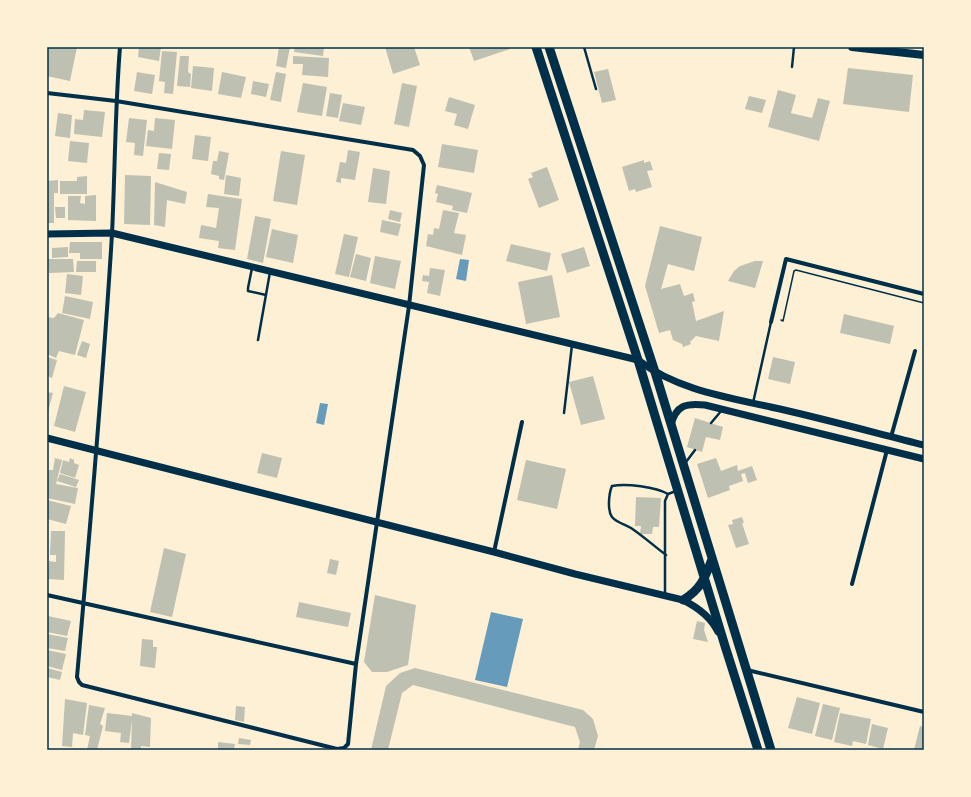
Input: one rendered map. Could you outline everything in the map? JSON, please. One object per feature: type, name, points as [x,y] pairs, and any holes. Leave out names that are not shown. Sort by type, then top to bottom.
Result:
[{"type":"highway","points":[[536,47],[638,360],[724,646],[758,750]]},
{"type":"highway","points":[[549,47],[655,372],[771,750]]},
{"type":"highway","points":[[683,600],[696,590],[704,580],[712,559]]},
{"type":"main road","points":[[852,47],[924,55]]},
{"type":"street","points":[[47,94],[116,101],[413,150],[420,156],[424,166],[409,306],[356,664],[348,744],[344,748],[337,749],[82,685],[77,677],[112,233],[116,101],[120,47]]},
{"type":"street","points":[[47,234],[112,233],[409,306],[638,360],[655,372],[684,385],[924,445]]},
{"type":"street","points":[[772,322],[786,259],[924,294]]},
{"type":"street","points":[[891,437],[915,351]]},
{"type":"street","points":[[671,425],[673,416],[678,410],[687,405],[705,405],[924,459]]},
{"type":"street","points":[[777,423],[780,409]]},
{"type":"street","points":[[494,552],[522,422]]},
{"type":"street","points":[[47,438],[575,574],[683,600],[694,606],[708,617],[715,626],[724,646]]},
{"type":"street","points":[[852,584],[887,450]]},
{"type":"street","points":[[47,595],[356,664]]},
{"type":"street","points":[[746,670],[924,712]]},
{"type":"lane","points":[[584,47],[596,89]]},
{"type":"lane","points":[[792,67],[794,47]]},
{"type":"lane","points":[[252,267],[248,291],[266,296]]},
{"type":"lane","points":[[258,340],[270,272]]},
{"type":"lane","points":[[753,403],[772,322]]},
{"type":"lane","points":[[564,412],[572,345]]},
{"type":"lane","points":[[711,423],[722,410]]},
{"type":"lane","points":[[683,466],[695,450]]},
{"type":"lane","points":[[666,555],[628,526],[617,522],[611,516],[609,510],[612,486],[638,486],[662,490],[668,494]]},
{"type":"lane","points":[[668,494],[677,490]]},
{"type":"lane","points":[[665,595],[666,501],[668,494]]},
{"type":"path","points":[[781,320],[783,321],[794,271],[796,270],[924,303]]},
{"type":"water","points":[[460,259],[469,260],[466,281],[456,279]]},
{"type":"water","points":[[320,403],[328,404],[324,425],[316,423]]},
{"type":"water","points":[[491,612],[523,619],[507,687],[475,680]]},
{"type":"building","points":[[47,47],[77,47],[70,81],[47,76]]},
{"type":"building","points":[[139,47],[161,47],[159,61],[138,57]]},
{"type":"building","points":[[279,47],[290,47],[286,68],[276,66]]},
{"type":"building","points":[[295,47],[324,47],[323,56],[294,52]]},
{"type":"building","points":[[385,47],[414,47],[420,65],[393,74]]},
{"type":"building","points":[[469,47],[509,47],[510,49],[474,61]]},
{"type":"building","points":[[162,51],[177,52],[173,94],[164,93],[165,82],[159,81]]},
{"type":"building","points":[[180,56],[189,56],[188,72],[191,74],[190,87],[177,86]]},
{"type":"building","points":[[293,56],[329,58],[328,77],[302,75],[303,64],[293,64]]},
{"type":"building","points":[[193,66],[214,68],[212,91],[191,88]]},
{"type":"building","points":[[848,68],[913,75],[909,112],[843,104]]},
{"type":"building","points":[[608,69],[616,100],[602,103],[594,72]]},
{"type":"building","points":[[137,72],[155,75],[152,94],[134,91]]},
{"type":"building","points":[[222,72],[246,77],[241,98],[218,94]]},
{"type":"building","points":[[276,72],[286,74],[281,102],[270,100]]},
{"type":"building","points":[[253,81],[269,84],[266,97],[251,94]]},
{"type":"building","points":[[303,83],[327,87],[322,116],[297,112]]},
{"type":"building","points":[[402,83],[417,86],[409,127],[394,124]]},
{"type":"building","points":[[778,90],[796,95],[791,113],[812,118],[818,98],[830,101],[819,141],[768,127]]},
{"type":"building","points":[[330,93],[342,95],[338,118],[326,116]]},
{"type":"building","points":[[749,96],[766,100],[762,113],[745,109]]},
{"type":"building","points":[[449,97],[475,105],[468,129],[454,125],[457,114],[445,111]]},
{"type":"building","points":[[343,103],[365,107],[361,125],[339,121]]},
{"type":"building","points":[[84,110],[105,112],[102,137],[74,134],[75,119],[83,120]]},
{"type":"building","points":[[58,113],[72,115],[70,138],[55,136]]},
{"type":"building","points":[[129,118],[147,120],[143,156],[134,155],[135,143],[126,142]]},
{"type":"building","points":[[155,118],[175,120],[172,149],[146,146],[148,130],[154,131]]},
{"type":"building","points":[[195,135],[211,137],[208,161],[192,159]]},
{"type":"building","points":[[70,141],[89,143],[87,163],[68,161]]},
{"type":"building","points":[[442,144],[478,150],[474,173],[438,167]]},
{"type":"building","points":[[348,150],[360,152],[355,180],[341,178],[341,183],[336,182],[340,162],[346,163]]},
{"type":"building","points":[[219,151],[229,153],[224,180],[219,179],[219,176],[211,174],[213,161],[217,161]]},
{"type":"building","points":[[281,151],[305,155],[297,205],[273,201]]},
{"type":"building","points":[[159,153],[171,154],[169,170],[157,169]]},
{"type":"building","points":[[644,160],[644,163],[650,161],[653,170],[647,171],[652,187],[636,192],[635,189],[629,191],[622,167]]},
{"type":"building","points":[[547,167],[559,200],[539,208],[528,179],[533,177],[531,173]]},
{"type":"building","points":[[373,168],[390,171],[386,204],[368,202]]},
{"type":"building","points":[[125,175],[151,176],[150,225],[124,224]]},
{"type":"building","points":[[226,175],[241,178],[239,196],[224,194]]},
{"type":"building","points":[[87,176],[87,194],[60,194],[60,181],[77,181],[77,177]]},
{"type":"building","points":[[58,180],[58,193],[54,193],[54,223],[47,223],[47,181]]},
{"type":"building","points":[[155,182],[187,192],[185,204],[167,200],[165,227],[154,225]]},
{"type":"building","points":[[437,185],[472,193],[467,213],[452,210],[453,206],[436,202],[438,194],[435,193]]},
{"type":"building","points":[[208,194],[242,199],[235,250],[218,248],[219,241],[199,238],[201,225],[216,228],[219,208],[206,207]]},
{"type":"building","points":[[96,195],[96,221],[68,220],[68,196],[81,196],[80,203],[85,204],[85,196]]},
{"type":"building","points":[[55,207],[65,207],[65,218],[56,218]]},
{"type":"building","points":[[390,210],[402,213],[400,222],[388,219]]},
{"type":"building","points":[[443,210],[459,213],[454,233],[466,235],[462,255],[426,246],[428,234],[433,235],[434,228],[439,229]]},
{"type":"building","points":[[255,216],[271,219],[263,263],[247,259]]},
{"type":"building","points":[[382,220],[401,224],[398,236],[380,232]]},
{"type":"building","points":[[660,226],[702,237],[694,271],[668,264],[661,289],[680,284],[684,296],[693,293],[695,301],[692,302],[696,321],[724,311],[719,341],[696,336],[690,342],[691,344],[683,347],[682,344],[673,340],[670,330],[659,333],[645,286]]},
{"type":"building","points":[[272,229],[298,235],[293,263],[266,257]]},
{"type":"building","points":[[344,234],[358,237],[349,277],[335,274]]},
{"type":"building","points":[[70,242],[102,242],[102,259],[80,259],[80,253],[69,253]]},
{"type":"building","points":[[511,244],[551,253],[547,271],[506,261]]},
{"type":"building","points":[[68,247],[68,257],[52,258],[52,248]]},
{"type":"building","points":[[584,247],[590,266],[567,273],[561,254]]},
{"type":"building","points":[[356,254],[371,258],[366,281],[350,277]]},
{"type":"building","points":[[375,256],[401,261],[395,289],[370,283]]},
{"type":"building","points":[[48,259],[73,259],[74,272],[49,273]]},
{"type":"building","points":[[77,261],[96,261],[96,272],[76,272]]},
{"type":"building","points":[[755,261],[763,261],[755,288],[728,281],[734,271],[740,266]]},
{"type":"building","points":[[430,268],[445,270],[440,296],[427,293],[429,282],[422,281],[423,275],[429,276]]},
{"type":"building","points":[[67,274],[83,276],[81,295],[65,293]]},
{"type":"building","points":[[552,275],[560,317],[526,324],[518,282]]},
{"type":"building","points":[[65,296],[93,302],[90,319],[62,313]]},
{"type":"building","points":[[58,313],[84,320],[75,355],[59,351],[56,358],[47,354],[47,317],[54,318]]},
{"type":"building","points":[[844,314],[894,326],[890,344],[840,333]]},
{"type":"building","points":[[82,341],[90,344],[86,358],[77,355]]},
{"type":"building","points":[[47,357],[57,360],[52,378],[47,376]]},
{"type":"building","points":[[773,357],[795,362],[790,384],[768,379]]},
{"type":"building","points":[[593,376],[605,419],[581,425],[569,382]]},
{"type":"building","points":[[64,386],[86,392],[75,432],[54,426]]},
{"type":"building","points":[[47,392],[53,393],[47,415]]},
{"type":"building","points":[[695,418],[723,427],[720,440],[706,437],[702,452],[687,447]]},
{"type":"building","points":[[262,453],[282,458],[277,478],[257,473]]},
{"type":"building","points":[[55,458],[62,460],[56,484],[78,488],[75,504],[47,498],[47,470],[53,470]]},
{"type":"building","points":[[70,458],[74,460],[74,463],[79,465],[75,478],[60,473],[63,460],[69,462]]},
{"type":"building","points":[[716,458],[721,471],[737,465],[738,471],[752,466],[757,480],[748,483],[745,473],[741,474],[743,481],[729,486],[730,490],[708,498],[697,464]]},
{"type":"building","points":[[526,460],[566,469],[557,509],[517,500]]},
{"type":"building","points":[[60,474],[79,480],[76,487],[57,481]]},
{"type":"building","points":[[636,497],[661,498],[659,527],[653,527],[652,534],[640,534],[641,526],[635,526]]},
{"type":"building","points":[[47,500],[71,506],[66,524],[47,519]]},
{"type":"building","points":[[742,517],[744,523],[742,523],[749,544],[736,548],[728,525],[733,524],[732,520]]},
{"type":"building","points":[[51,531],[65,531],[64,580],[48,579],[49,561],[56,562],[56,555],[50,555]]},
{"type":"building","points":[[164,548],[186,554],[172,617],[150,612]]},
{"type":"building","points":[[330,559],[339,561],[336,575],[327,573]]},
{"type":"building","points":[[375,595],[416,605],[408,665],[387,672],[372,672],[364,662]]},
{"type":"building","points":[[299,602],[351,613],[348,627],[296,617]]},
{"type":"building","points":[[48,616],[71,621],[67,636],[47,632]]},
{"type":"building","points":[[697,621],[705,623],[704,630],[708,642],[693,639]]},
{"type":"building","points":[[47,634],[68,638],[65,651],[47,648]]},
{"type":"building","points":[[142,639],[153,640],[153,647],[157,647],[155,668],[140,666]]},
{"type":"building","points":[[47,650],[66,654],[62,670],[47,666]]},
{"type":"building","points":[[47,668],[62,672],[60,680],[47,677]]},
{"type":"building","points":[[415,668],[583,710],[593,719],[598,736],[594,750],[578,750],[580,742],[575,727],[413,685],[402,693],[388,750],[371,750],[386,686],[400,673]]},
{"type":"building","points":[[797,697],[820,703],[812,734],[788,728]]},
{"type":"building","points":[[65,699],[87,703],[83,735],[73,733],[72,747],[62,746]]},
{"type":"building","points":[[823,704],[840,708],[832,740],[815,736]]},
{"type":"building","points":[[89,705],[105,708],[100,724],[103,726],[97,750],[87,750],[90,736],[85,735]]},
{"type":"building","points":[[236,706],[245,707],[244,722],[235,720]]},
{"type":"building","points":[[107,713],[132,716],[132,713],[151,718],[150,747],[141,746],[141,750],[131,750],[132,720],[129,743],[120,742],[121,733],[105,731]]},
{"type":"building","points":[[840,713],[871,719],[866,744],[853,741],[852,746],[834,742]]},
{"type":"building","points":[[872,724],[888,728],[883,749],[868,745]]},
{"type":"building","points":[[920,726],[924,727],[924,750],[914,750]]},
{"type":"building","points":[[239,738],[251,740],[250,745],[238,744]]},
{"type":"building","points":[[218,742],[235,744],[234,750],[218,750]]}]
